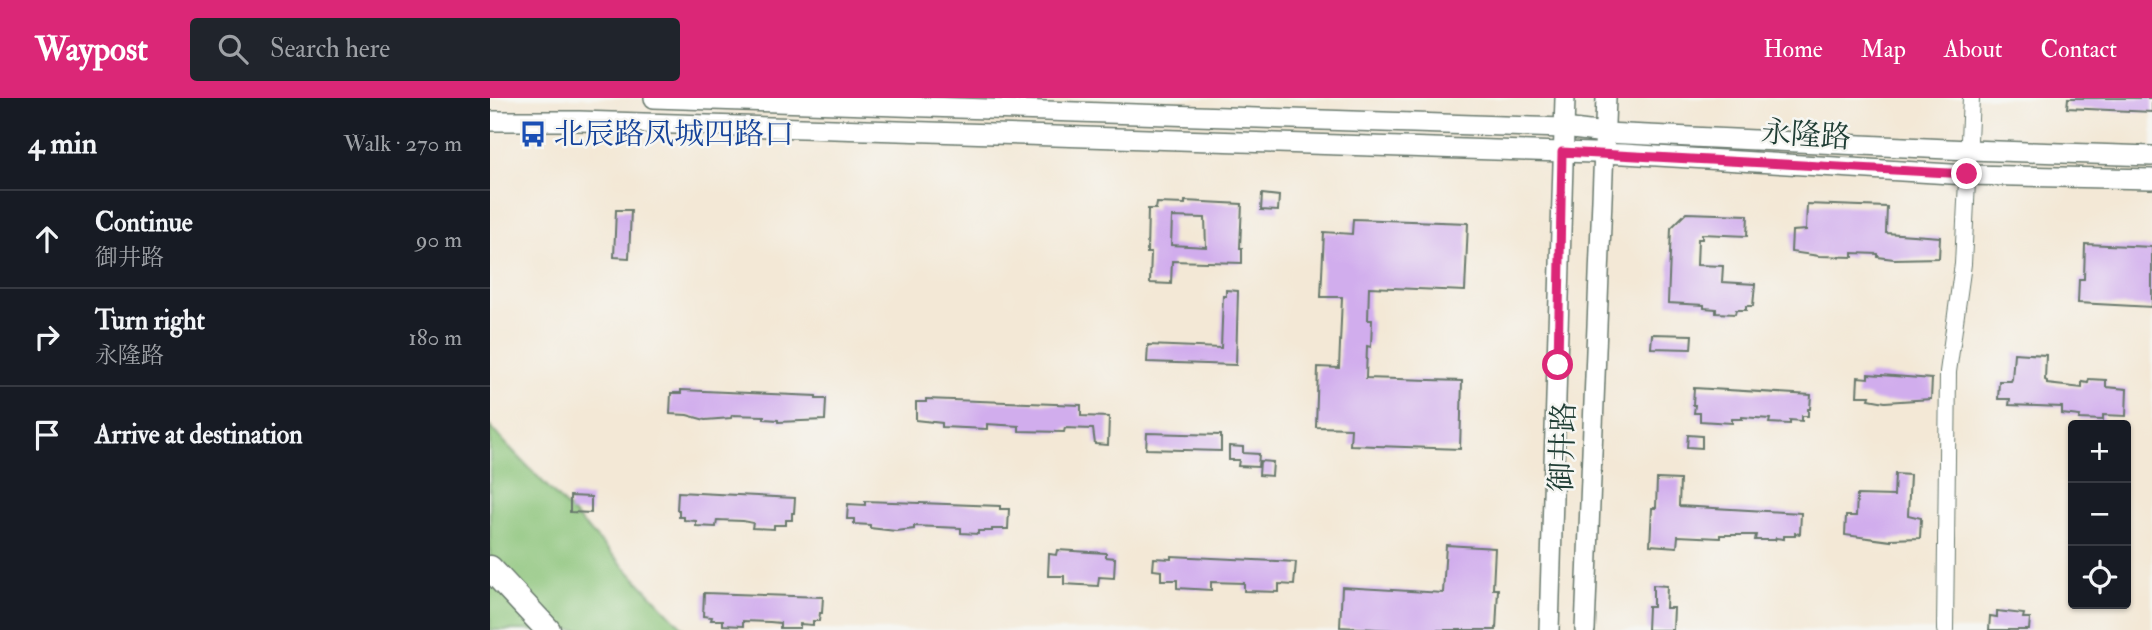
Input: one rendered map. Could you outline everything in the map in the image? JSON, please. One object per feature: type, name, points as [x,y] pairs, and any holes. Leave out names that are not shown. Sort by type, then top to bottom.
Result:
[{"type":"highway","points":[[490,568],[548,630]]},
{"type":"street","name":"永隆路","points":[[654,98],[1564,128],[1969,150],[2152,156]]},
{"type":"street","name":"御井路","points":[[1549,630],[1565,98]]},
{"type":"street","name":"御井路","points":[[1585,630],[1606,98]]},
{"type":"street","points":[[1945,630],[1948,373],[1963,264],[1971,98]]},
{"type":"street","name":"永隆路","points":[[490,121],[593,121],[1605,153],[1967,174],[2152,179]]},
{"type":"green space","points":[[490,427],[685,630],[490,630]]},
{"type":"building","points":[[2068,98],[2152,98],[2152,112],[2067,108]]},
{"type":"building","points":[[1262,194],[1279,196],[1278,211],[1261,210]]},
{"type":"building","points":[[1185,201],[1242,204],[1242,263],[1172,261],[1171,284],[1150,283],[1151,253],[1147,253],[1148,209],[1156,209],[1157,203],[1185,204]],"holes":[[[1172,217],[1205,218],[1206,247],[1171,245]]]},
{"type":"building","points":[[1807,204],[1887,207],[1886,233],[1940,237],[1939,258],[1894,259],[1878,257],[1878,254],[1853,253],[1853,257],[1819,256],[1791,252],[1792,231],[1806,230]]},
{"type":"building","points":[[616,210],[631,210],[629,258],[614,257]]},
{"type":"building","points":[[1686,213],[1748,215],[1747,236],[1702,234],[1702,239],[1698,239],[1697,265],[1723,266],[1722,282],[1755,284],[1753,306],[1746,306],[1746,310],[1736,310],[1735,314],[1716,313],[1716,309],[1704,308],[1704,305],[1668,303],[1671,228]]},
{"type":"building","points":[[1353,219],[1468,223],[1465,291],[1369,287],[1368,320],[1372,320],[1371,347],[1367,346],[1366,378],[1462,381],[1460,449],[1350,445],[1351,428],[1316,427],[1318,367],[1339,368],[1342,297],[1321,297],[1324,232],[1352,234]]},
{"type":"building","points":[[2085,244],[2152,247],[2152,307],[2078,303],[2079,279],[2084,279]]},
{"type":"building","points":[[1226,290],[1238,291],[1236,365],[1147,362],[1148,345],[1221,348],[1223,296],[1226,296]]},
{"type":"building","points":[[1652,334],[1692,335],[1691,349],[1651,348]]},
{"type":"building","points":[[2014,353],[2046,355],[2047,384],[2082,388],[2082,382],[2088,383],[2089,379],[2106,380],[2106,387],[2127,389],[2126,416],[2103,415],[2103,420],[2079,419],[2080,416],[2062,414],[2062,407],[2009,405],[2010,399],[1998,399],[1999,381],[2012,379]]},
{"type":"building","points":[[1868,374],[1932,379],[1931,399],[1885,402],[1869,399],[1870,396],[1857,396],[1858,377],[1868,378]]},
{"type":"building","points":[[1694,388],[1811,395],[1810,409],[1808,416],[1802,416],[1802,421],[1790,420],[1790,424],[1742,417],[1732,419],[1732,423],[1700,421],[1700,413],[1694,413]]},
{"type":"building","points":[[681,390],[816,396],[816,399],[826,399],[825,420],[778,422],[764,419],[764,416],[732,415],[731,418],[705,420],[670,414],[671,393],[681,393]]},
{"type":"building","points":[[926,399],[1081,405],[1081,416],[1109,417],[1108,445],[1095,444],[1093,429],[1065,428],[1064,432],[1019,431],[1019,426],[987,424],[987,429],[942,427],[942,423],[916,420],[916,402],[926,402]]},
{"type":"building","points":[[1147,433],[1221,435],[1221,451],[1146,449]]},
{"type":"building","points":[[1688,435],[1702,436],[1702,448],[1687,447]]},
{"type":"building","points":[[1229,446],[1243,447],[1243,453],[1259,454],[1258,467],[1238,466],[1239,460],[1229,460]]},
{"type":"building","points":[[1260,461],[1273,462],[1272,476],[1259,475]]},
{"type":"building","points":[[1895,474],[1910,475],[1908,515],[1921,518],[1920,538],[1891,541],[1845,535],[1846,516],[1856,516],[1857,495],[1894,496]]},
{"type":"building","points":[[1657,479],[1680,480],[1679,506],[1801,513],[1800,534],[1795,533],[1795,536],[1784,536],[1784,539],[1775,540],[1755,540],[1756,535],[1720,535],[1720,538],[1678,536],[1677,547],[1650,545]]},
{"type":"building","points":[[678,492],[795,498],[794,513],[792,520],[786,520],[786,525],[774,525],[774,529],[752,528],[753,523],[743,521],[717,520],[716,527],[696,526],[696,521],[679,517]]},
{"type":"building","points":[[570,496],[591,497],[591,513],[570,512]]},
{"type":"building","points":[[865,501],[1000,506],[1000,509],[1009,509],[1008,529],[978,531],[978,534],[961,533],[961,528],[914,526],[914,529],[896,531],[870,528],[870,525],[854,524],[854,519],[847,519],[848,504],[865,505]]},
{"type":"building","points":[[1446,545],[1495,548],[1493,589],[1498,589],[1496,630],[1340,627],[1342,587],[1443,593]]},
{"type":"building","points":[[1057,550],[1106,553],[1106,557],[1115,558],[1114,578],[1099,577],[1098,586],[1064,584],[1064,576],[1048,576],[1049,554],[1056,555]]},
{"type":"building","points":[[1171,556],[1296,562],[1294,585],[1279,584],[1279,592],[1244,591],[1244,583],[1211,582],[1211,590],[1177,588],[1177,580],[1161,580],[1161,571],[1153,570],[1154,558],[1171,559]]},
{"type":"building","points":[[1653,585],[1667,586],[1666,608],[1674,608],[1673,630],[1647,630],[1648,607],[1653,607]]},
{"type":"building","points":[[704,593],[823,597],[822,613],[819,621],[813,621],[813,625],[800,624],[800,628],[780,628],[780,623],[770,622],[743,621],[743,626],[723,625],[723,620],[711,620],[712,617],[703,616]]},
{"type":"building","points":[[1997,611],[2024,614],[2023,618],[2030,618],[2029,630],[1989,630],[1990,616],[1997,617]]},
{"type":"place","name":"北辰路凤城四路口","points":[[533,134]]},
{"type":"route","points":[[1558,365],[1562,152],[1624,153],[1967,174]]}]
